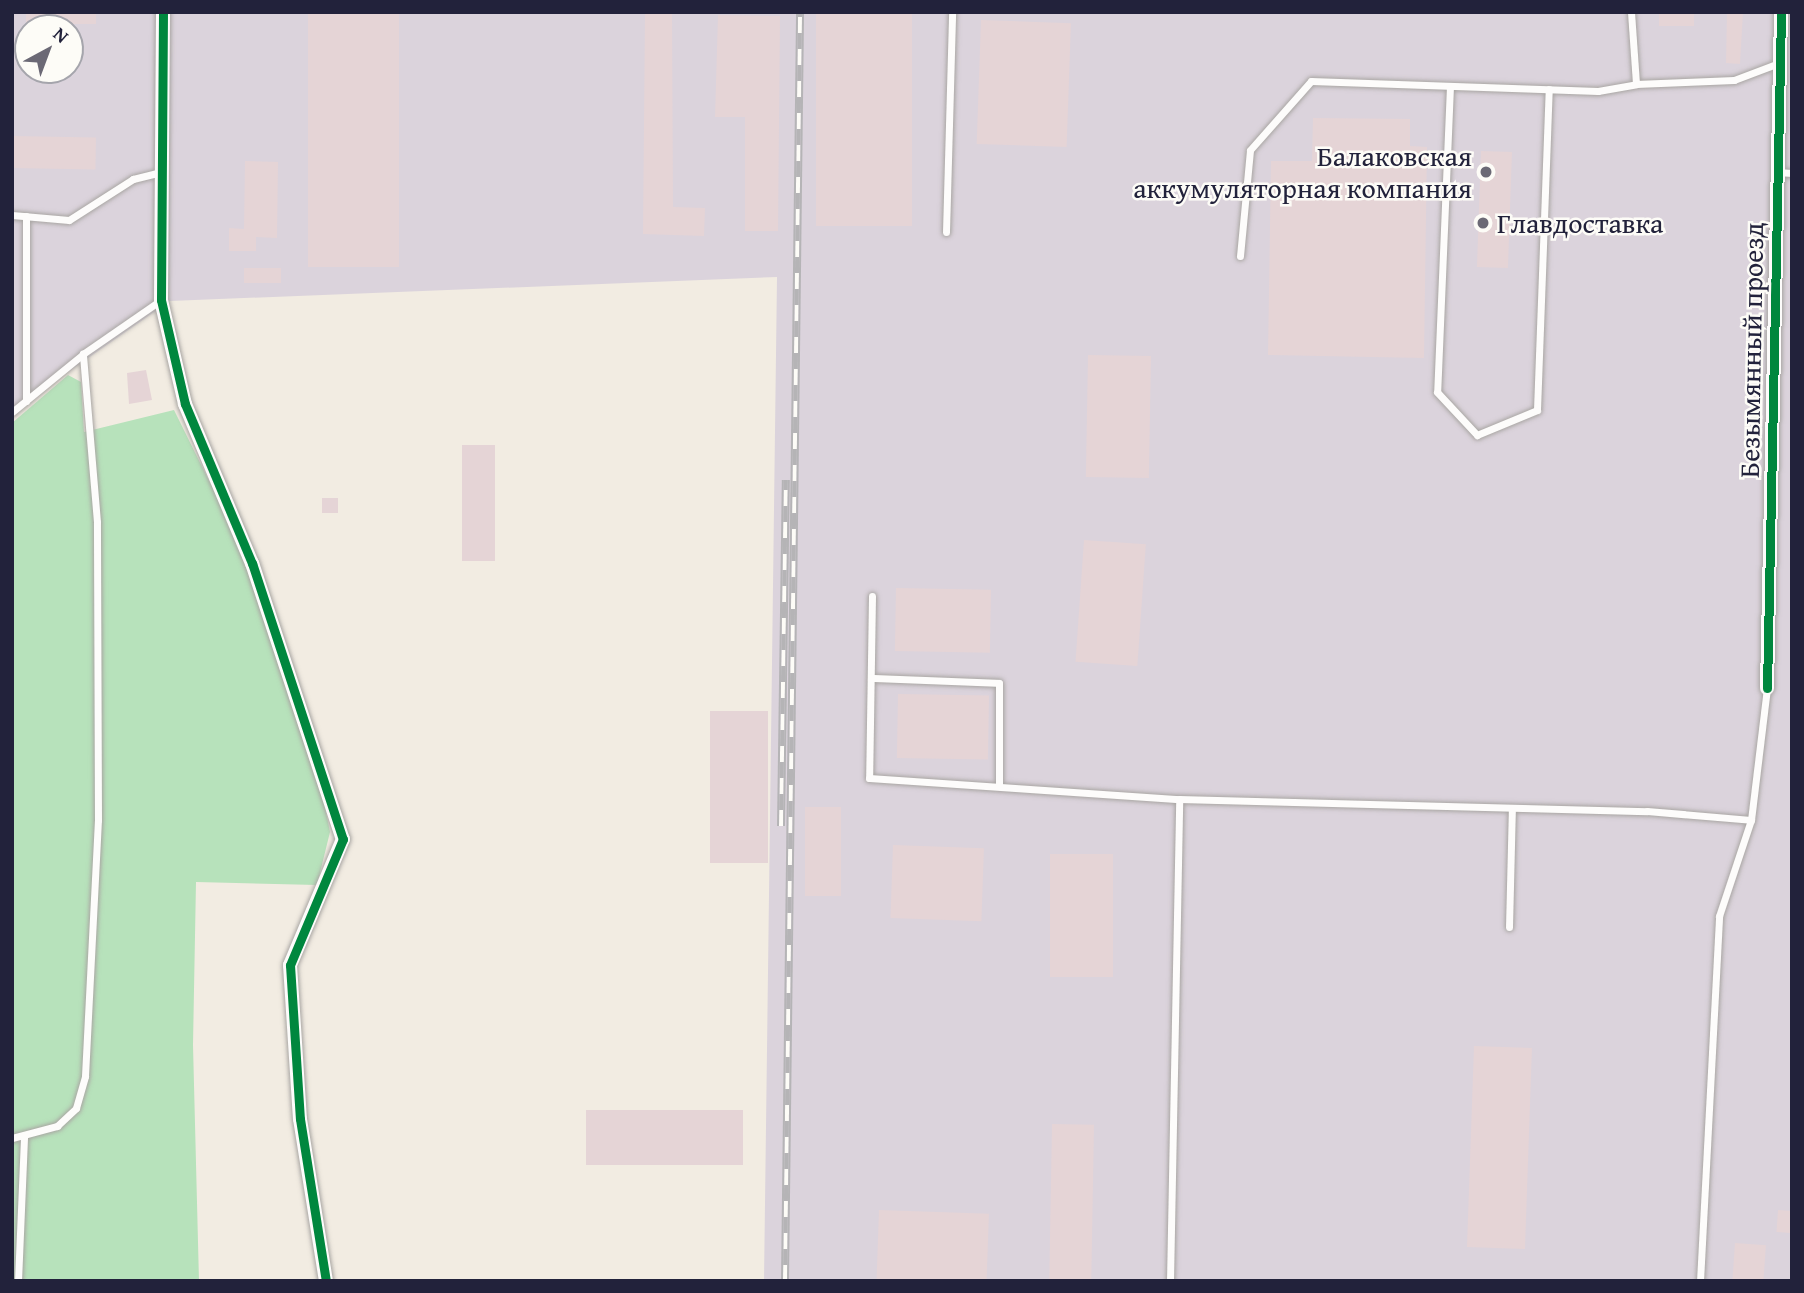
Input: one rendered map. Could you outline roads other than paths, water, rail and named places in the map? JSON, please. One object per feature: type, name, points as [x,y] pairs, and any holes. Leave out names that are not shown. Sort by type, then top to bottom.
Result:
[{"type":"street","points":[[163,12],[161,300],[185,404],[252,563],[343,839],[290,965],[300,1119],[326,1281]]},
{"type":"street","name":"Безымянный проезд","points":[[1768,688],[1785,173],[1780,63],[1781,12]]},
{"type":"lane","points":[[946,232],[952,12]]},
{"type":"lane","points":[[1631,12],[1636,84]]},
{"type":"lane","points":[[1240,256],[1250,150],[1311,81],[1598,91],[1636,84],[1734,80],[1780,63]]},
{"type":"lane","points":[[1450,86],[1437,392],[1477,435],[1536,410],[1549,89]]},
{"type":"lane","points":[[12,215],[69,220],[133,179],[161,172]]},
{"type":"lane","points":[[26,216],[26,401]]},
{"type":"lane","points":[[12,412],[83,354],[161,300]]},
{"type":"lane","points":[[12,1138],[24,1137],[57,1126],[76,1108],[85,1076],[98,807],[97,522],[83,354]]},
{"type":"lane","points":[[873,597],[869,778],[1179,799],[1512,808],[1751,820]]},
{"type":"lane","points":[[871,678],[999,683],[999,786]]},
{"type":"lane","points":[[1700,1281],[1719,916],[1751,820],[1768,688]]},
{"type":"lane","points":[[1170,1281],[1179,799]]},
{"type":"lane","points":[[1508,927],[1512,808]]},
{"type":"lane","points":[[18,1281],[24,1137]]},
{"type":"railway","points":[[785,1281],[800,12]]},
{"type":"railway","points":[[781,826],[786,480]]},
{"type":"place","name":"Балаковская аккумуляторная компания","points":[[1486,172]]},
{"type":"place","name":"Главдоставка","points":[[1483,223]]}]
